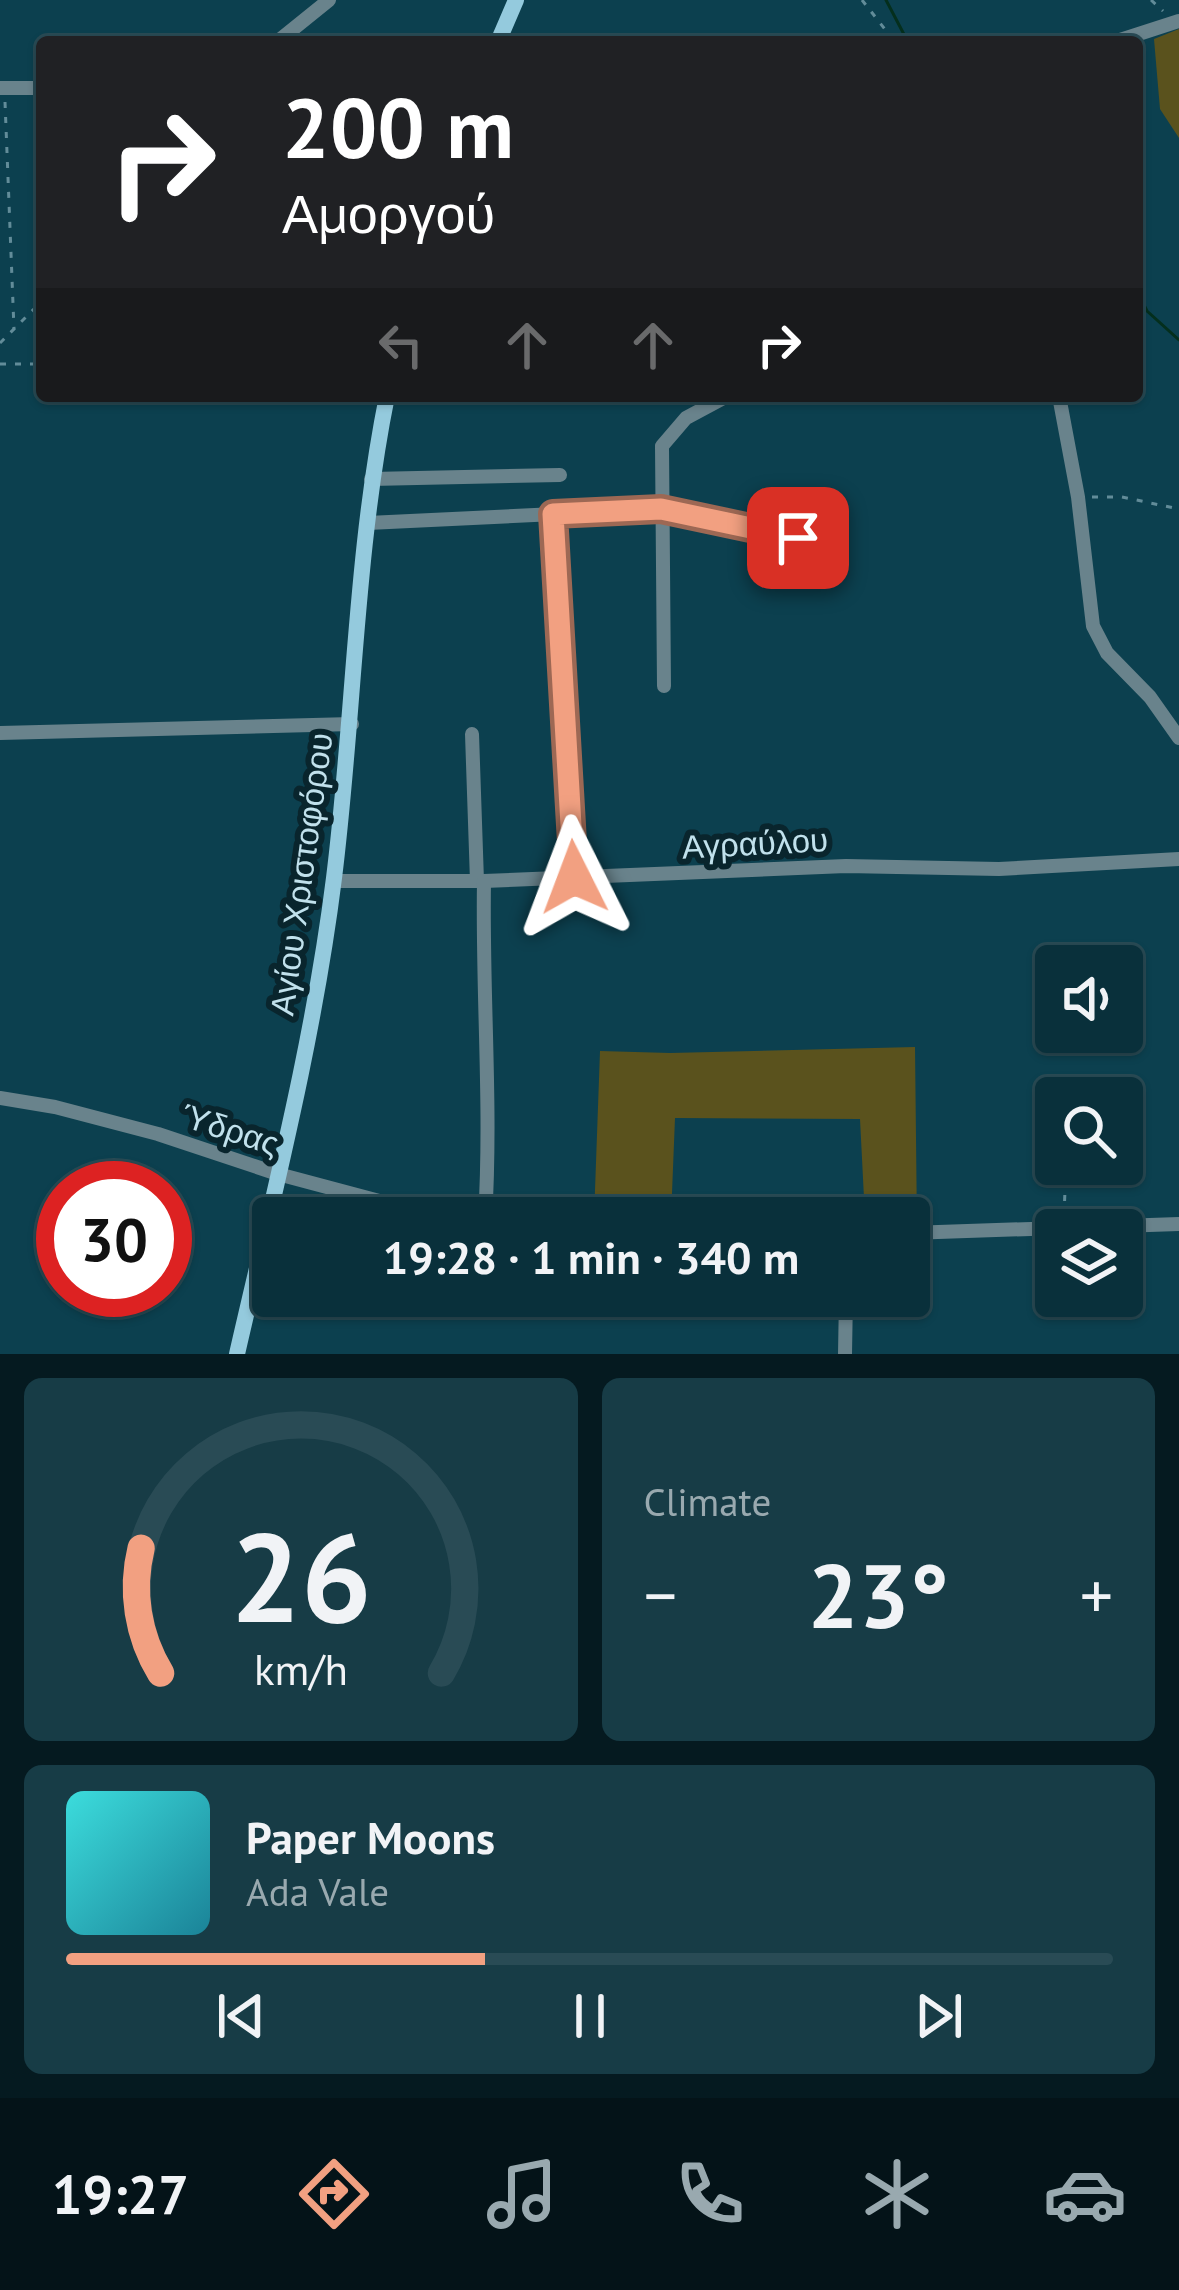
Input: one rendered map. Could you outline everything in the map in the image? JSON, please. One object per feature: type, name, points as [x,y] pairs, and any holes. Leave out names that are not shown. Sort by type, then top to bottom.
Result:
[{"type":"main road","points":[[501,36],[516,0]]},
{"type":"main road","name":"Αγίου Χριστοφόρου","points":[[237,1354],[307,1047],[334,880],[371,479],[386,402]]},
{"type":"street","points":[[284,36],[329,0]]},
{"type":"street","points":[[1131,36],[1178,19]]},
{"type":"street","points":[[2,88],[36,88]]},
{"type":"street","points":[[664,686],[662,446],[686,418],[716,402]]},
{"type":"street","points":[[1059,402],[1099,640],[1179,738]]},
{"type":"street","points":[[371,479],[560,475]]},
{"type":"street","points":[[368,523],[661,509],[837,546]]},
{"type":"street","points":[[553,514],[574,877]]},
{"type":"street","points":[[0,733],[352,724]]},
{"type":"street","points":[[472,734],[481,881],[486,1197]]},
{"type":"street","name":"Αγραύλου","points":[[334,880],[481,881],[846,866],[999,869],[1179,859]]},
{"type":"street","name":"Ύδρας","points":[[0,1098],[158,1134],[364,1197]]},
{"type":"street","points":[[1143,1224],[1179,1224]]},
{"type":"street","points":[[930,1232],[1035,1227]]},
{"type":"street","points":[[844,1354],[845,1317]]},
{"type":"path","points":[[862,0],[890,36]]},
{"type":"path","points":[[1151,0],[1178,19]]},
{"type":"path","points":[[2,88],[14,328]]},
{"type":"path","points":[[0,343],[36,307]]},
{"type":"path","points":[[0,364],[36,364]]},
{"type":"path","points":[[1078,497],[1122,496],[1179,508]]},
{"type":"shaded area","points":[[1179,29],[1179,138],[1160,109],[1154,39]]},
{"type":"shaded area","points":[[915,1047],[917,1197],[864,1197],[860,1119],[675,1118],[672,1197],[595,1197],[600,1051]]},
{"type":"waterway","points":[[886,0],[905,36]]},
{"type":"waterway","points":[[1143,303],[1179,340]]},
{"type":"route","points":[[574,877],[553,514],[661,509],[798,538]]}]
